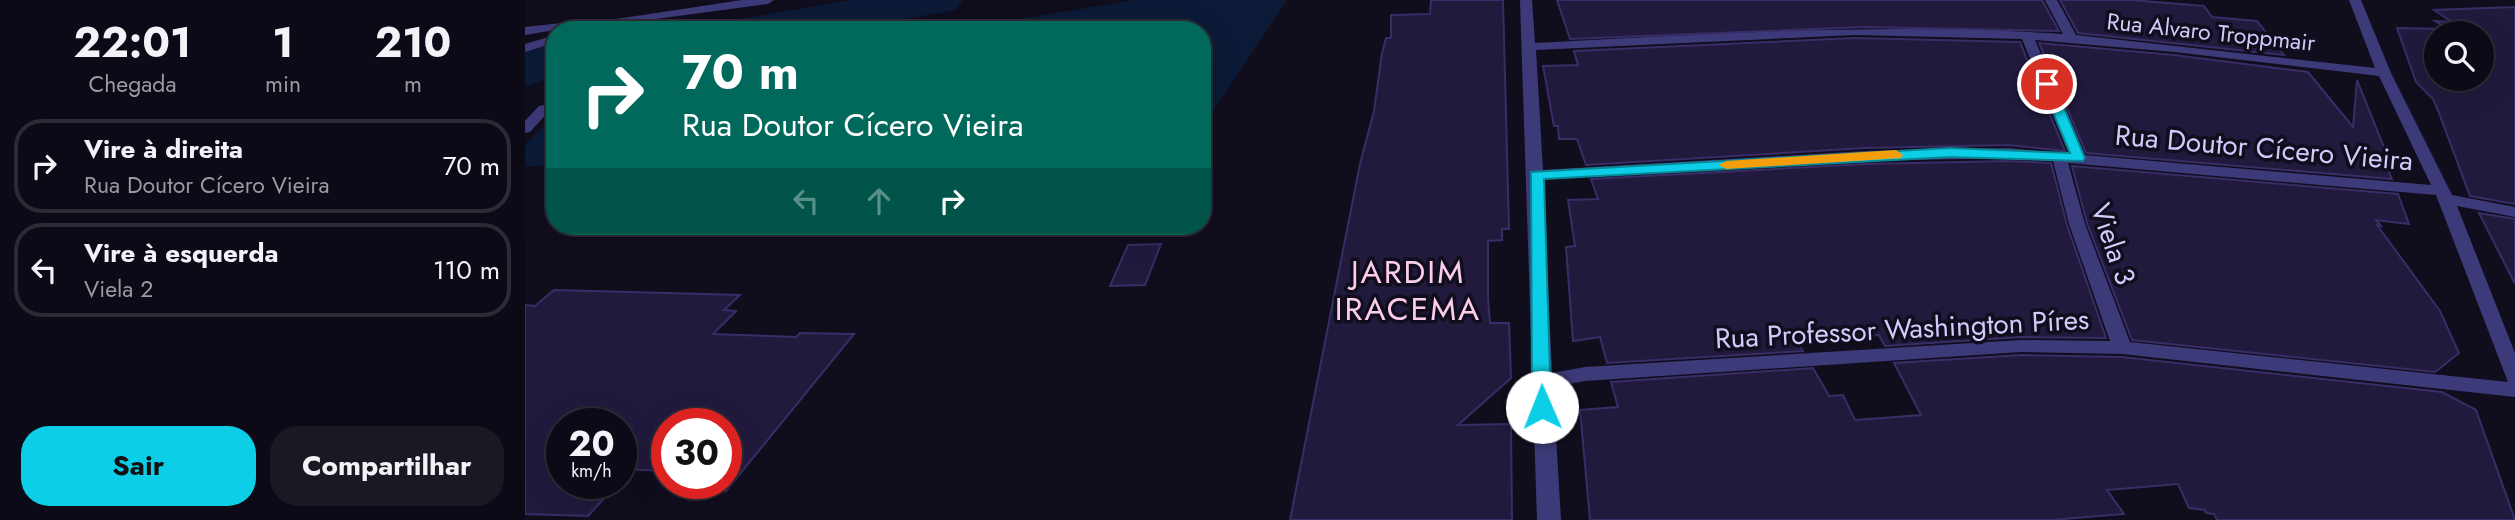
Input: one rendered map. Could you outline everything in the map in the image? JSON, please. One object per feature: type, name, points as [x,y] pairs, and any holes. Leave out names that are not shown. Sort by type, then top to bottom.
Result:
[{"type":"street","points":[[621,21],[768,0]]},
{"type":"street","points":[[1526,0],[1537,175],[1541,382],[1549,520]]},
{"type":"street","points":[[2050,0],[2071,38]]},
{"type":"street","points":[[2355,0],[2384,73],[2444,195],[2515,378]]},
{"type":"street","points":[[525,31],[546,29]]},
{"type":"street","name":"Rua Alvaro Troppmair","points":[[1529,47],[1878,31],[2027,35],[2384,73]]},
{"type":"street","points":[[2027,35],[2078,158]]},
{"type":"street","points":[[525,48],[546,42]]},
{"type":"street","points":[[525,129],[544,109]]},
{"type":"street","name":"Rua Doutor Cícero Vieira","points":[[1537,175],[1950,152],[2059,156],[2444,195],[2515,212]]},
{"type":"street","name":"Viela 3","points":[[2059,156],[2077,224],[2122,348]]},
{"type":"street","name":"Rua Professor Washington Píres","points":[[1541,382],[1584,374],[2021,346],[2122,348],[2515,390]]},
{"type":"water","points":[[1135,0],[1287,0],[1211,112],[1211,21],[1008,21]]},
{"type":"water","points":[[546,124],[546,166],[525,167],[525,145]]},
{"type":"building","points":[[1431,0],[1503,0],[1509,229],[1502,229],[1502,240],[1488,241],[1488,298],[1490,323],[1509,323],[1511,378],[1458,425],[1511,424],[1512,520],[1290,520],[1360,164],[1374,111],[1382,53],[1386,38],[1391,38],[1391,15],[1430,14]]},
{"type":"building","points":[[1557,0],[2042,0],[2059,31],[1865,27],[1570,39]]},
{"type":"building","points":[[2060,0],[2131,0],[2204,6],[2212,17],[2257,21],[2284,55],[2078,33]]},
{"type":"building","points":[[2515,7],[2515,204],[2470,196],[2433,99],[2425,91],[2494,91],[2494,21],[2450,21],[2434,10]]},
{"type":"building","points":[[2397,28],[2424,29],[2424,90],[2416,82]]},
{"type":"building","points":[[1855,38],[2020,42],[2065,151],[2009,145],[1865,148],[1586,165],[1577,139],[1559,139],[1558,126],[1554,126],[1543,66],[1578,65],[1574,51]]},
{"type":"building","points":[[2039,43],[2174,55],[2308,72],[2353,127],[2357,80],[2389,160],[2384,160],[2392,179],[2086,153]]},
{"type":"building","points":[[2009,161],[2051,163],[2067,225],[2106,338],[2021,337],[1885,346],[1879,335],[1797,342],[1803,351],[1607,363],[1600,337],[1573,341],[1566,247],[1575,246],[1568,200],[1598,199],[1591,179],[1865,164]]},
{"type":"building","points":[[2072,166],[2398,194],[2409,224],[2376,220],[2381,226],[2377,225],[2440,311],[2459,353],[2435,372],[2132,340],[2087,223]]},
{"type":"building","points":[[2479,213],[2515,219],[2515,284]]},
{"type":"building","points":[[1161,244],[1145,285],[1110,286],[1128,245]]},
{"type":"building","points":[[554,290],[740,295],[724,310],[736,311],[713,334],[796,337],[800,333],[854,334],[742,471],[742,408],[651,408],[651,470],[637,470],[637,408],[546,408],[546,499],[603,499],[588,516],[525,514],[525,305],[535,306]]},
{"type":"building","points":[[2021,355],[2122,357],[2442,392],[2476,410],[2515,520],[2217,520],[2214,514],[2206,513],[2205,510],[2189,508],[2178,484],[2107,490],[2124,514],[2051,520],[1590,520],[1580,410],[1618,407],[1611,382],[1813,368],[1829,396],[1843,395],[1855,420],[1921,415],[1894,363]]},
{"type":"waterway","points":[[808,21],[940,0]]},
{"type":"waterway","points":[[861,14],[871,21]]},
{"type":"waterway","points":[[525,70],[546,62]]},
{"type":"slow traffic","points":[[1726,165],[1896,155]]},
{"type":"district","name":"JARDIM IRACEMA","points":[[1408,290]]},
{"type":"route","points":[[1542,407],[1537,175],[1950,152],[2078,158],[2047,84]]}]
